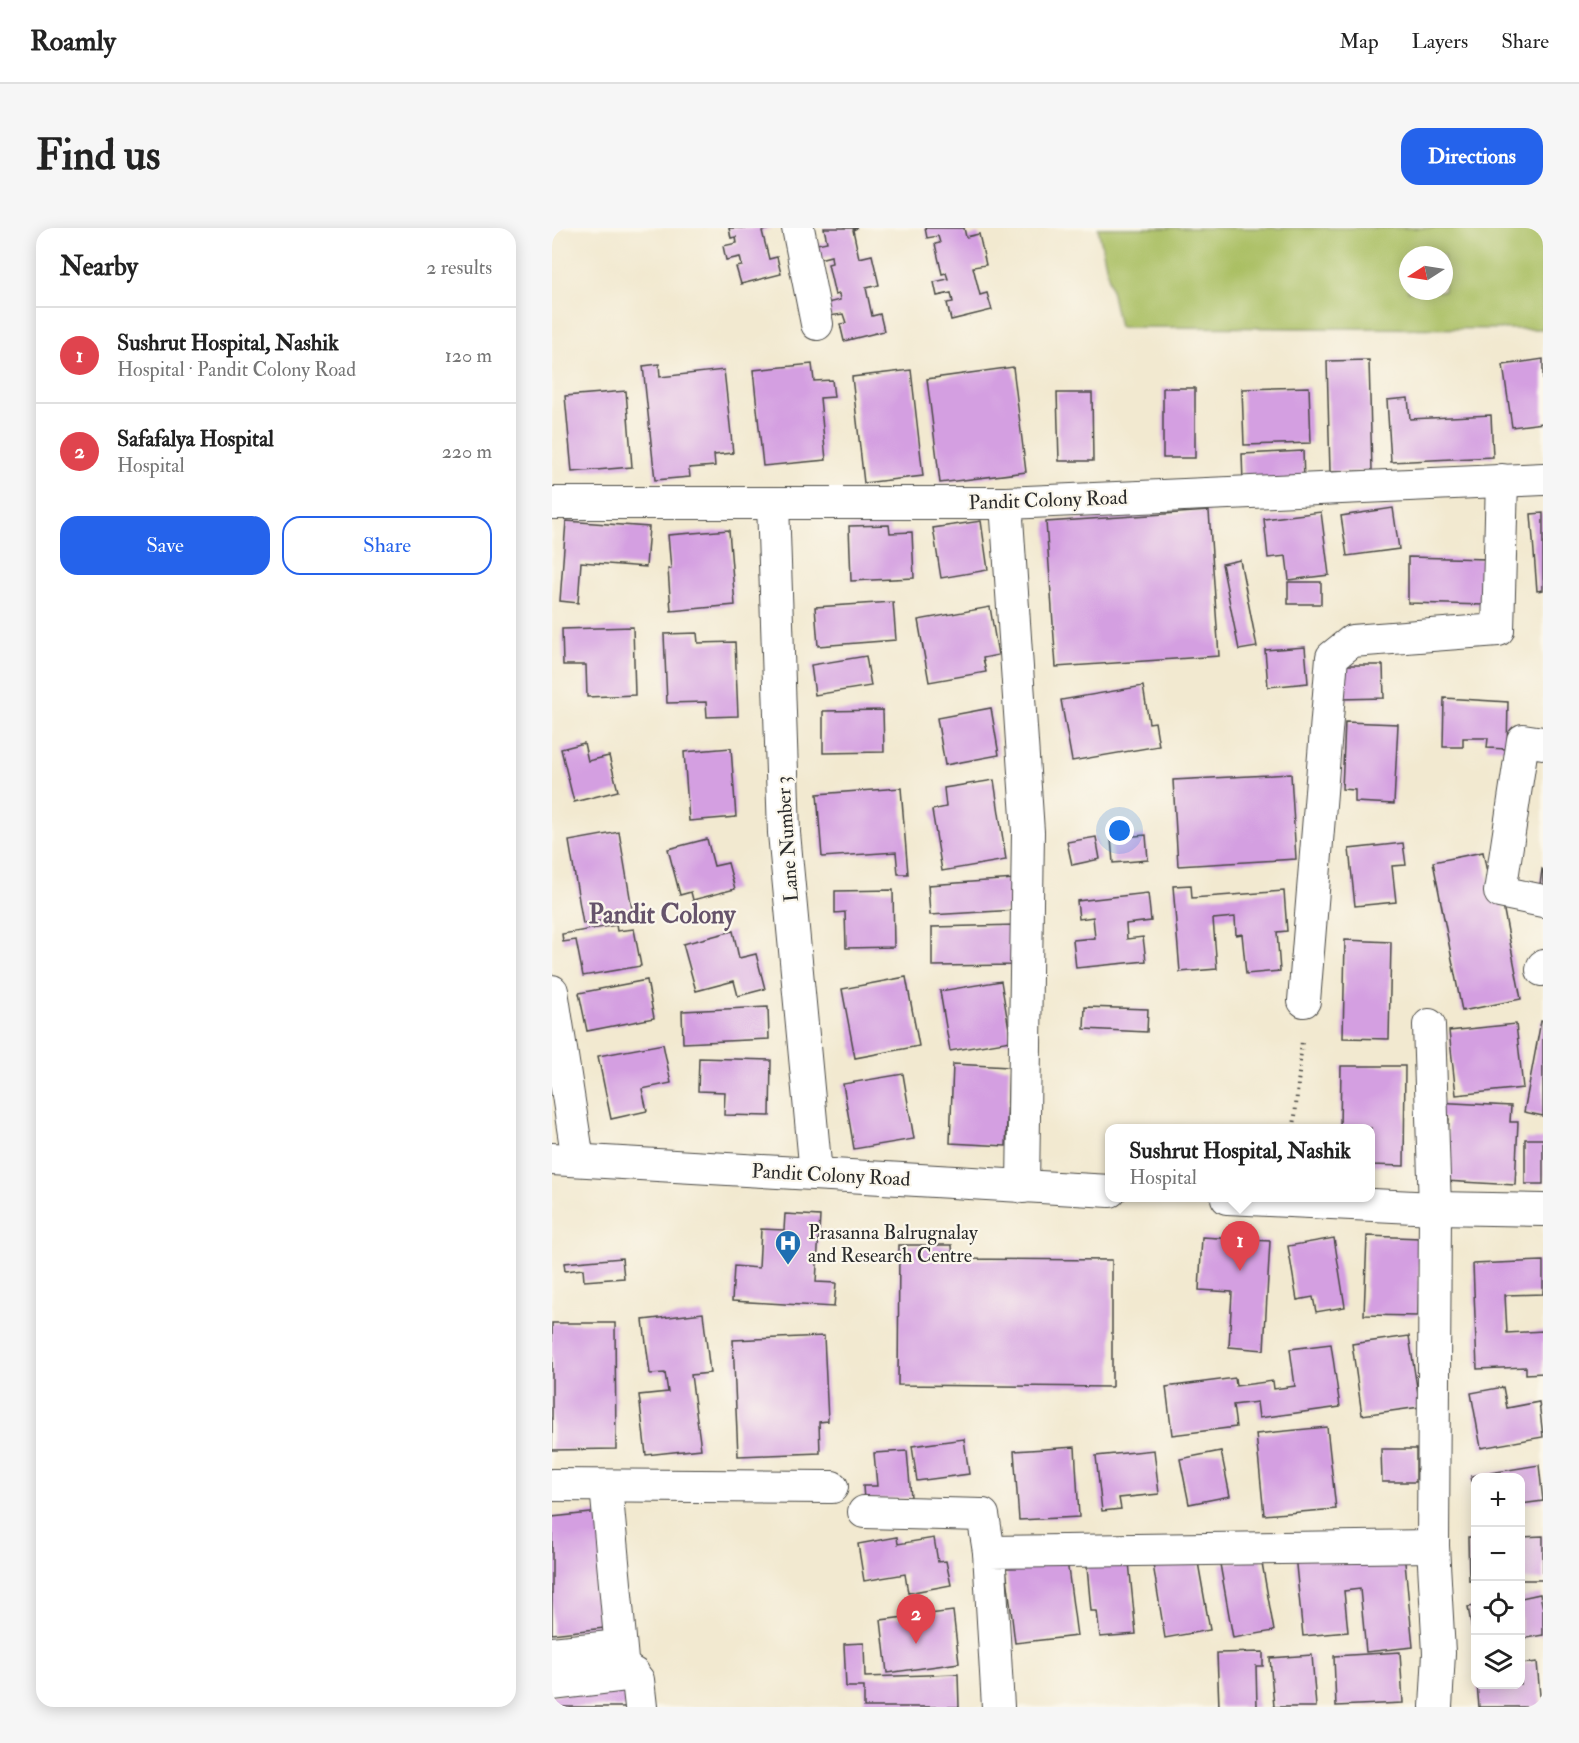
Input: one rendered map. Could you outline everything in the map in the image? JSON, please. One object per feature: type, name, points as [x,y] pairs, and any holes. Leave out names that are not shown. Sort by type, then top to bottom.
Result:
[{"type":"street","points":[[798,228],[817,324]]},
{"type":"street","name":"Pandit Colony Road","points":[[552,503],[1006,502],[1543,478]]},
{"type":"street","points":[[1304,1001],[1332,657],[1352,641],[1498,630],[1502,480]]},
{"type":"street","points":[[1006,502],[1029,832],[1023,1187]]},
{"type":"street","name":"Lane Number 3","points":[[773,503],[784,833],[816,1174]]},
{"type":"street","points":[[1543,743],[1523,740],[1500,892],[1543,901]]},
{"type":"street","points":[[552,991],[565,1160]]},
{"type":"street","points":[[1430,1025],[1435,1208],[1433,1546],[1438,1653],[1436,1707]]},
{"type":"street","name":"Pandit Colony Road","points":[[565,1160],[1105,1191]]},
{"type":"street","points":[[1322,1202],[1435,1208],[1543,1210]]},
{"type":"street","points":[[558,1495],[832,1487]]},
{"type":"street","points":[[606,1493],[620,1646],[624,1666],[638,1680],[641,1707]]},
{"type":"street","points":[[864,1512],[983,1515],[989,1552],[998,1707]]},
{"type":"street","points":[[989,1552],[1433,1546]]},
{"type":"street","points":[[552,1653],[620,1646]]},
{"type":"street","points":[[552,1684],[634,1674]]},
{"type":"path","points":[[1294,1124],[1302,1040]]},
{"type":"green space","points":[[1098,228],[1543,228],[1543,329],[1119,327]]},
{"type":"building","points":[[729,228],[773,228],[762,231],[769,259],[777,257],[781,274],[741,284],[736,267],[742,266],[740,257],[726,260],[723,246],[737,243],[736,237],[731,238]]},
{"type":"building","points":[[824,228],[857,228],[853,230],[859,258],[872,255],[879,285],[866,288],[872,316],[880,314],[884,331],[844,341],[840,324],[846,323],[843,314],[829,316],[827,303],[840,300],[839,294],[835,295],[828,264],[832,263],[831,256],[819,259],[817,244],[827,242]]},
{"type":"building","points":[[925,228],[964,228],[966,237],[979,234],[986,265],[973,267],[980,295],[987,293],[992,310],[951,320],[947,303],[953,302],[951,293],[937,296],[934,282],[948,279],[946,273],[942,274],[935,244],[940,243],[938,236],[927,238]]},
{"type":"building","points":[[1543,359],[1543,423],[1512,427],[1503,365]]},
{"type":"building","points":[[1369,360],[1372,471],[1330,472],[1327,361]]},
{"type":"building","points":[[659,364],[660,377],[724,370],[733,453],[714,455],[715,466],[689,468],[690,477],[655,480],[643,366]]},
{"type":"building","points":[[812,364],[814,381],[832,380],[834,397],[820,398],[826,460],[763,466],[753,370]]},
{"type":"building","points":[[1013,367],[1026,472],[940,483],[927,379]]},
{"type":"building","points":[[911,370],[923,476],[864,483],[852,377]]},
{"type":"building","points":[[1309,387],[1311,443],[1244,445],[1242,389]]},
{"type":"building","points":[[1163,388],[1195,388],[1195,458],[1163,458]]},
{"type":"building","points":[[626,391],[632,467],[572,472],[565,396]]},
{"type":"building","points":[[1057,393],[1092,393],[1093,461],[1059,461]]},
{"type":"building","points":[[1408,398],[1410,419],[1491,415],[1493,457],[1391,462],[1387,400]]},
{"type":"building","points":[[1303,451],[1304,480],[1243,483],[1242,454]]},
{"type":"building","points":[[1393,508],[1399,549],[1347,556],[1341,516]]},
{"type":"building","points":[[1209,511],[1219,656],[1056,667],[1046,522]]},
{"type":"building","points":[[1321,512],[1329,575],[1289,580],[1286,556],[1268,558],[1264,519]]},
{"type":"building","points":[[1543,513],[1543,590],[1537,591],[1531,514]]},
{"type":"building","points":[[566,521],[649,527],[646,567],[581,562],[578,603],[560,601]]},
{"type":"building","points":[[981,521],[988,570],[941,578],[933,528]]},
{"type":"building","points":[[889,525],[890,533],[912,532],[914,578],[851,581],[849,526]]},
{"type":"building","points":[[729,530],[735,605],[671,611],[668,535]]},
{"type":"building","points":[[1408,557],[1487,559],[1486,605],[1408,603]]},
{"type":"building","points":[[1240,560],[1257,647],[1239,650],[1222,564]]},
{"type":"building","points":[[1288,582],[1321,582],[1321,604],[1288,604]]},
{"type":"building","points":[[893,602],[896,640],[818,646],[815,607]]},
{"type":"building","points":[[990,607],[998,655],[983,658],[986,672],[929,682],[918,620]]},
{"type":"building","points":[[633,627],[635,695],[587,697],[586,665],[563,665],[562,629]]},
{"type":"building","points":[[697,633],[698,643],[735,642],[738,716],[707,717],[706,702],[667,703],[664,634]]},
{"type":"building","points":[[1305,647],[1308,683],[1268,687],[1265,650]]},
{"type":"building","points":[[866,656],[871,686],[815,695],[811,665]]},
{"type":"building","points":[[1339,665],[1383,665],[1384,698],[1340,699]]},
{"type":"building","points":[[1143,686],[1149,723],[1155,722],[1159,746],[1072,761],[1061,700]]},
{"type":"building","points":[[1444,698],[1508,702],[1507,749],[1487,748],[1488,738],[1463,738],[1463,747],[1443,747]]},
{"type":"building","points":[[991,708],[999,755],[945,765],[937,718]]},
{"type":"building","points":[[883,710],[884,752],[823,753],[823,711]]},
{"type":"building","points":[[1345,722],[1398,724],[1394,804],[1355,802],[1355,790],[1342,789]]},
{"type":"building","points":[[584,743],[588,761],[609,756],[618,791],[574,802],[561,749]]},
{"type":"building","points":[[731,748],[736,817],[689,821],[684,752]]},
{"type":"building","points":[[1291,774],[1296,859],[1178,866],[1173,780]]},
{"type":"building","points":[[994,780],[1006,860],[942,871],[932,810],[946,807],[944,788]]},
{"type":"building","points":[[901,788],[908,874],[898,874],[896,852],[822,857],[817,794]]},
{"type":"building","points":[[619,832],[633,915],[583,924],[569,841]]},
{"type":"building","points":[[1146,835],[1148,860],[1113,863],[1111,838]]},
{"type":"building","points":[[1096,837],[1100,859],[1072,865],[1067,842]]},
{"type":"building","points":[[707,839],[714,866],[728,863],[735,889],[693,900],[691,892],[680,895],[668,849]]},
{"type":"building","points":[[1403,843],[1406,865],[1392,866],[1396,902],[1355,906],[1349,849]]},
{"type":"building","points":[[1483,852],[1491,892],[1500,890],[1521,999],[1462,1011],[1433,862]]},
{"type":"building","points":[[1543,870],[1543,894],[1539,893]]},
{"type":"building","points":[[1015,879],[1017,910],[930,915],[928,885]]},
{"type":"building","points":[[1191,885],[1192,898],[1284,891],[1287,931],[1277,932],[1280,971],[1246,974],[1242,934],[1236,935],[1235,917],[1213,919],[1217,969],[1180,972],[1173,886]]},
{"type":"building","points":[[893,890],[894,947],[846,948],[845,912],[835,913],[835,891]]},
{"type":"building","points":[[1148,893],[1151,921],[1126,924],[1127,939],[1143,937],[1146,961],[1076,968],[1073,940],[1095,938],[1093,917],[1079,919],[1077,901]]},
{"type":"building","points":[[616,925],[617,931],[634,929],[641,966],[583,976],[576,940],[563,942],[562,934]]},
{"type":"building","points":[[1018,925],[1019,965],[932,966],[932,927]]},
{"type":"building","points":[[733,931],[739,958],[756,954],[765,989],[738,996],[734,981],[696,991],[683,944]]},
{"type":"building","points":[[1345,940],[1391,942],[1389,1039],[1343,1038]]},
{"type":"building","points":[[906,977],[919,1046],[855,1058],[842,989]]},
{"type":"building","points":[[647,980],[654,1018],[587,1031],[579,993]]},
{"type":"building","points":[[1001,981],[1011,1041],[950,1051],[940,991]]},
{"type":"building","points":[[768,1007],[769,1039],[683,1043],[682,1011]]},
{"type":"building","points":[[1085,1007],[1148,1009],[1147,1032],[1084,1029]]},
{"type":"building","points":[[1541,1021],[1543,1021],[1543,1116],[1524,1112]]},
{"type":"building","points":[[1516,1024],[1523,1088],[1456,1095],[1449,1031]]},
{"type":"building","points":[[663,1044],[671,1083],[642,1089],[647,1111],[611,1119],[598,1056]]},
{"type":"building","points":[[699,1058],[771,1060],[770,1116],[724,1115],[725,1092],[698,1091]]},
{"type":"building","points":[[953,1064],[1009,1067],[1006,1146],[950,1143]]},
{"type":"building","points":[[1341,1066],[1405,1066],[1404,1166],[1375,1165],[1375,1124],[1340,1124]]},
{"type":"building","points":[[903,1074],[914,1139],[854,1149],[843,1084]]},
{"type":"building","points":[[1434,1102],[1511,1106],[1510,1122],[1518,1122],[1515,1185],[1445,1181],[1449,1119],[1434,1118]]},
{"type":"building","points":[[1525,1139],[1543,1139],[1543,1184],[1525,1184]]},
{"type":"building","points":[[785,1214],[820,1216],[816,1282],[836,1283],[834,1307],[732,1301],[734,1266],[759,1268],[761,1229],[784,1230]]},
{"type":"building","points":[[1367,1236],[1420,1238],[1418,1316],[1364,1315]]},
{"type":"building","points":[[1202,1237],[1270,1241],[1264,1350],[1229,1347],[1232,1292],[1199,1290]]},
{"type":"building","points":[[1334,1238],[1345,1307],[1316,1312],[1313,1297],[1297,1300],[1288,1246]]},
{"type":"building","points":[[899,1245],[952,1245],[953,1259],[1112,1260],[1112,1387],[898,1385]]},
{"type":"building","points":[[622,1258],[624,1278],[584,1281],[583,1269],[565,1271],[564,1263]]},
{"type":"building","points":[[1543,1261],[1543,1294],[1505,1295],[1507,1333],[1543,1331],[1543,1373],[1526,1374],[1526,1367],[1477,1369],[1473,1264]]},
{"type":"building","points":[[703,1313],[710,1373],[691,1375],[701,1449],[646,1455],[639,1395],[668,1392],[665,1373],[650,1374],[643,1320]]},
{"type":"building","points":[[552,1323],[615,1323],[616,1449],[552,1450]]},
{"type":"building","points":[[824,1336],[828,1421],[819,1422],[820,1453],[738,1456],[733,1340]]},
{"type":"building","points":[[1409,1336],[1420,1407],[1362,1415],[1352,1344]]},
{"type":"building","points":[[1331,1344],[1340,1407],[1259,1418],[1257,1402],[1233,1405],[1236,1427],[1172,1435],[1166,1387],[1235,1378],[1236,1386],[1273,1381],[1274,1389],[1295,1386],[1290,1349]]},
{"type":"building","points":[[1503,1387],[1507,1408],[1539,1402],[1543,1437],[1481,1448],[1471,1393]]},
{"type":"building","points":[[1327,1427],[1336,1509],[1264,1515],[1256,1434]]},
{"type":"building","points":[[964,1439],[969,1474],[917,1481],[912,1446]]},
{"type":"building","points":[[1075,1447],[1079,1517],[1019,1520],[1014,1451]]},
{"type":"building","points":[[1381,1449],[1416,1449],[1416,1482],[1382,1482]]},
{"type":"building","points":[[1154,1450],[1159,1494],[1119,1498],[1121,1509],[1102,1511],[1096,1456]]},
{"type":"building","points":[[907,1451],[911,1497],[864,1500],[863,1486],[877,1486],[874,1453]]},
{"type":"building","points":[[1221,1451],[1230,1496],[1189,1504],[1180,1459]]},
{"type":"building","points":[[1539,1465],[1543,1501],[1525,1503],[1525,1473],[1490,1473]]},
{"type":"building","points":[[600,1512],[613,1627],[552,1634],[552,1517]]},
{"type":"building","points":[[1543,1536],[1543,1580],[1525,1580],[1525,1537]]},
{"type":"building","points":[[897,1537],[898,1544],[934,1538],[938,1562],[946,1561],[951,1585],[908,1593],[905,1574],[864,1581],[858,1544]]},
{"type":"building","points":[[1468,1537],[1471,1537],[1471,1581],[1469,1581]]},
{"type":"building","points":[[1196,1551],[1210,1630],[1165,1638],[1152,1558]]},
{"type":"building","points":[[1128,1552],[1136,1634],[1100,1637],[1097,1611],[1091,1611],[1086,1556]]},
{"type":"building","points":[[1404,1552],[1413,1647],[1366,1652],[1360,1589],[1344,1591],[1348,1632],[1303,1636],[1295,1555]]},
{"type":"building","points":[[1066,1553],[1077,1636],[1015,1643],[1005,1560]]},
{"type":"building","points":[[1261,1557],[1274,1631],[1233,1638],[1220,1564]]},
{"type":"building","points":[[1540,1594],[1543,1609],[1543,1635],[1525,1638],[1525,1597]]},
{"type":"building","points":[[1468,1607],[1471,1607],[1471,1624]]},
{"type":"building","points":[[953,1611],[959,1663],[887,1673],[881,1620]]},
{"type":"building","points":[[864,1643],[865,1677],[958,1674],[959,1707],[864,1707],[864,1687],[846,1687],[844,1644]]},
{"type":"building","points":[[1263,1652],[1263,1666],[1256,1666],[1257,1707],[1219,1707],[1217,1653]]},
{"type":"building","points":[[1400,1652],[1403,1703],[1336,1706],[1334,1656]]},
{"type":"building","points":[[1312,1655],[1316,1707],[1274,1707],[1270,1658]]},
{"type":"building","points":[[1537,1662],[1541,1707],[1479,1707],[1477,1689],[1525,1689],[1525,1664]]},
{"type":"building","points":[[635,1686],[637,1707],[552,1707],[552,1695]]},
{"type":"place","name":"Prasanna Balrugnalay and Research Centre","points":[[788,1266]]},
{"type":"place","name":"Sushrut Hospital, Nashik","points":[[1240,1271]]},
{"type":"place","name":"Safafalya Hospital","points":[[916,1644]]},
{"type":"district","name":"Pandit Colony","points":[[662,915]]}]
